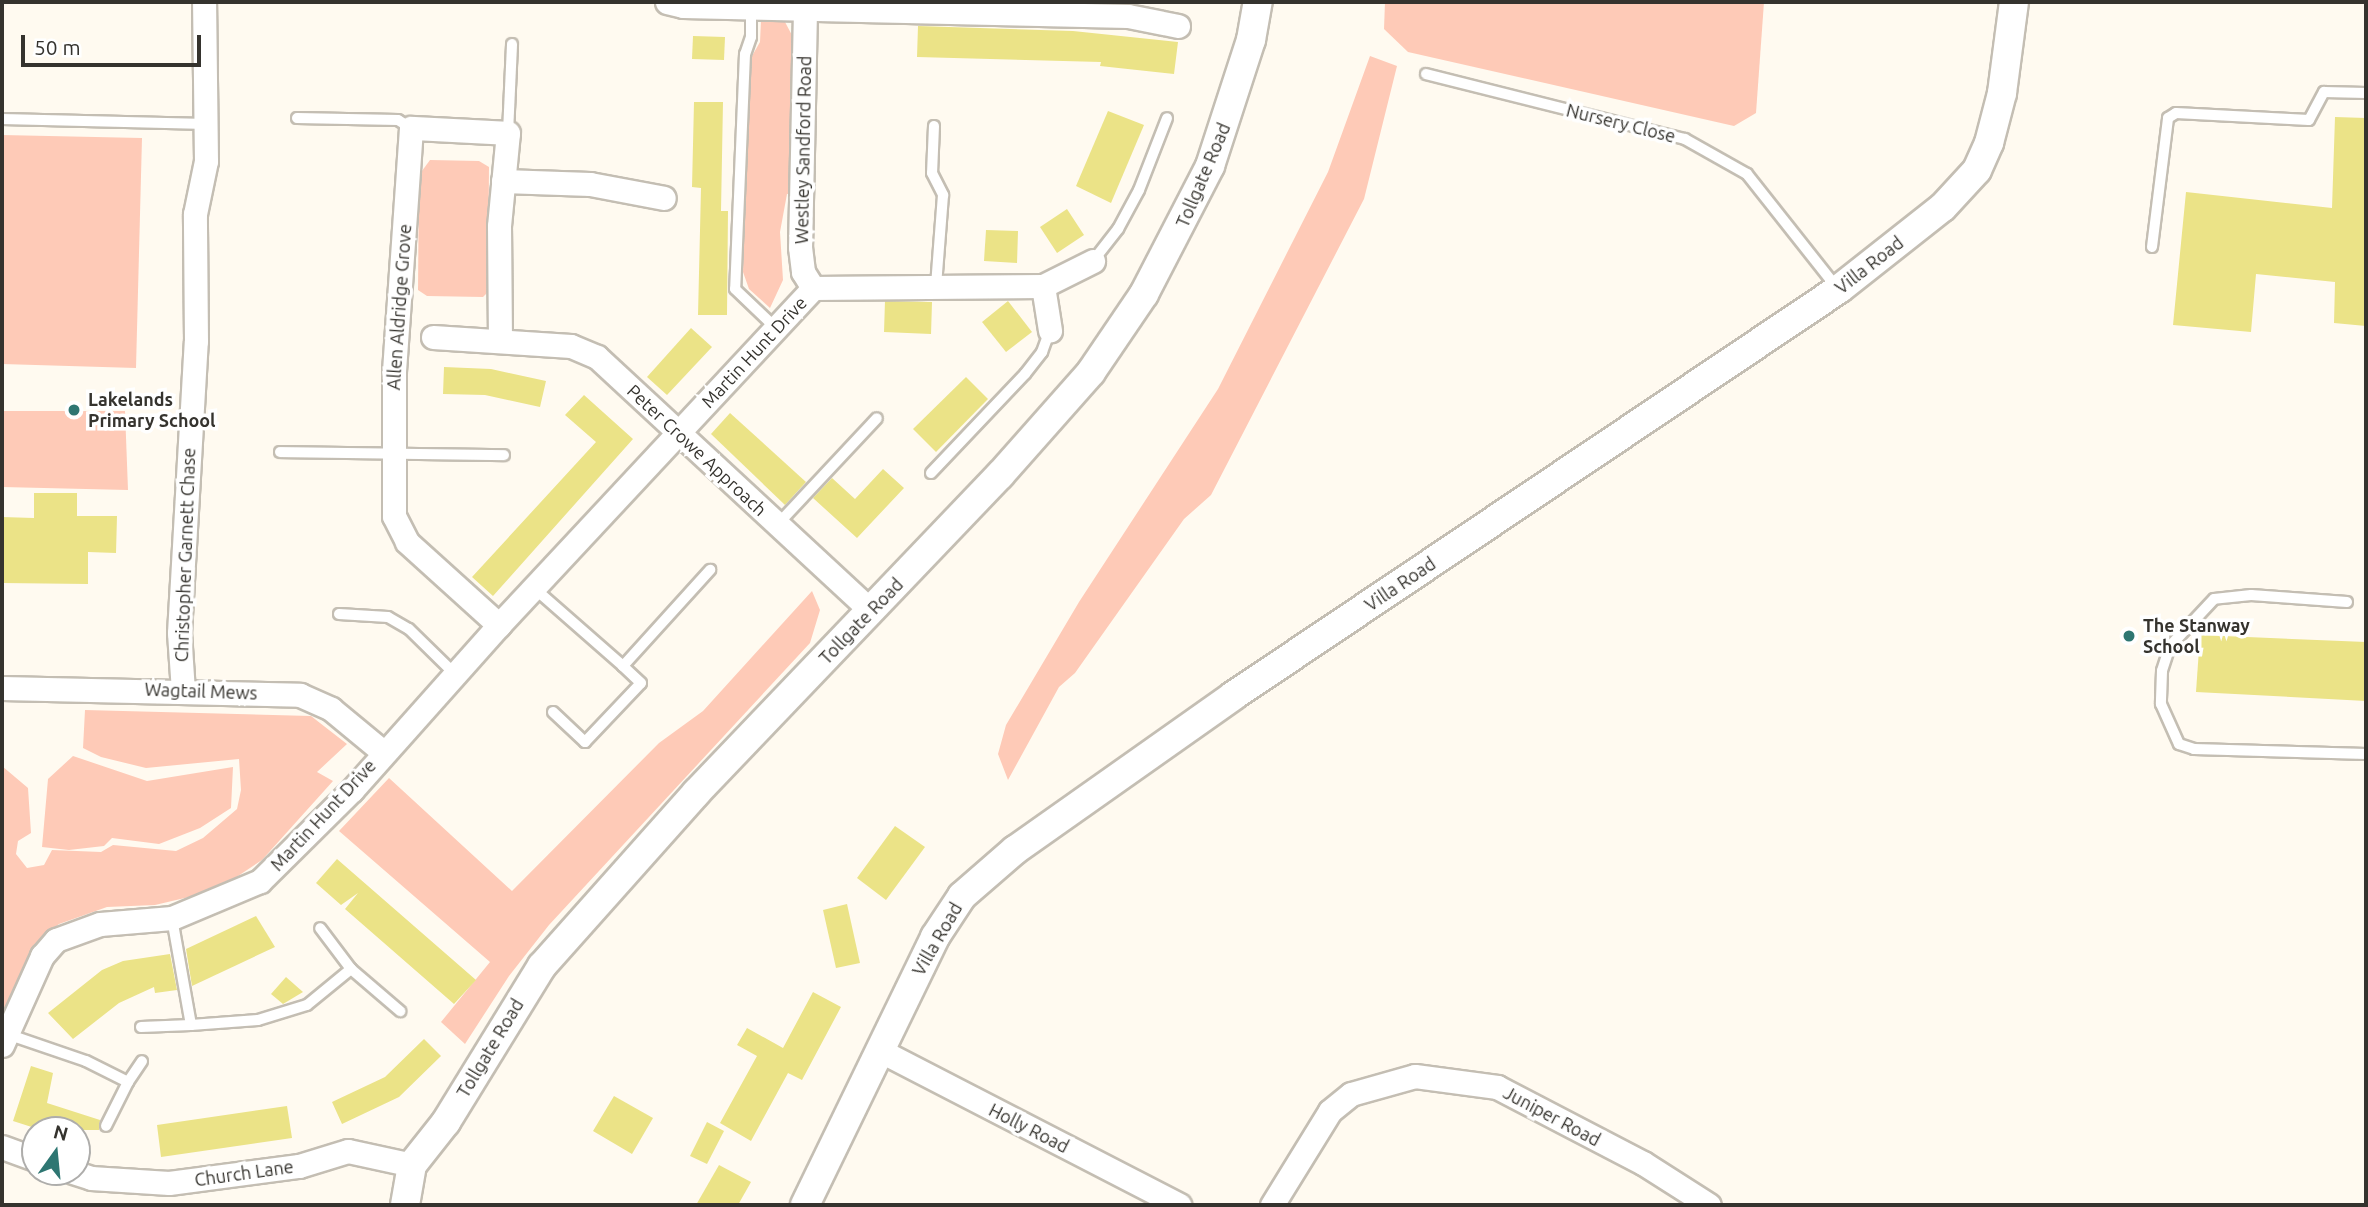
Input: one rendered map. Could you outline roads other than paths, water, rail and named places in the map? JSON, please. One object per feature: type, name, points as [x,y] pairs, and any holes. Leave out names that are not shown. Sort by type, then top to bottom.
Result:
[{"type":"street","name":"Christopher Garnett Chase","points":[[183,691],[178,633],[196,341],[195,214],[206,161],[204,2]]},
{"type":"street","points":[[667,2],[805,10],[1129,9],[1178,26]]},
{"type":"street","name":"Tollgate Road","points":[[405,1205],[412,1165],[446,1122],[542,966],[696,793],[1060,409],[1144,294],[1210,166],[1251,40],[1258,2]]},
{"type":"street","name":"Villa Road","points":[[805,1205],[935,937],[962,896],[995,865],[1233,696],[1839,289],[1943,207],[1978,170],[2002,93],[2014,2]]},
{"type":"street","name":"Westley Sandford Road","points":[[805,10],[800,247],[803,272],[813,288]]},
{"type":"street","points":[[411,128],[508,133],[499,226],[500,340]]},
{"type":"street","name":"Allen Aldridge Grove","points":[[411,128],[391,453],[394,516],[407,542],[499,625]]},
{"type":"street","points":[[503,181],[590,184],[664,198]]},
{"type":"street","name":"Martin Hunt Drive","points":[[4,1039],[41,956],[56,940],[100,924],[172,919],[260,881],[352,790],[382,751],[813,288],[1043,286],[1093,261]]},
{"type":"street","points":[[1043,286],[1050,330]]},
{"type":"street","name":"Peter Crowe Approach","points":[[433,337],[571,346],[597,357],[678,435],[870,610]]},
{"type":"street","name":"Wagtail Mews","points":[[2,688],[287,693],[313,699],[382,751]]},
{"type":"street","name":"Holly Road","points":[[879,1050],[1179,1205]]},
{"type":"street","name":"Juniper Road","points":[[1272,1205],[1330,1111],[1351,1094],[1415,1076],[1497,1087],[1643,1163],[1709,1205]]},
{"type":"street","points":[[2,1147],[21,1154]]},
{"type":"street","name":"Church Lane","points":[[91,1178],[169,1184],[299,1166],[348,1151],[412,1165]]},
{"type":"lane","points":[[751,8],[751,37],[745,54],[735,289],[776,328]]},
{"type":"lane","points":[[508,133],[512,44]]},
{"type":"lane","name":"Nursery Close","points":[[1426,74],[1685,139],[1747,174],[1839,289]]},
{"type":"lane","points":[[2152,247],[2168,118],[2176,113],[2309,120],[2324,92],[2366,93]]},
{"type":"lane","points":[[297,118],[398,120],[411,128]]},
{"type":"lane","points":[[1093,261],[1118,229],[1139,190],[1167,118]]},
{"type":"lane","points":[[2,119],[207,124]]},
{"type":"lane","points":[[934,126],[932,173],[943,195],[936,286]]},
{"type":"lane","points":[[931,473],[1025,374],[1042,352],[1050,330]]},
{"type":"lane","points":[[778,525],[877,418]]},
{"type":"lane","points":[[281,452],[504,455]]},
{"type":"lane","points":[[623,666],[710,570]]},
{"type":"lane","points":[[534,588],[641,683],[585,742],[553,712]]},
{"type":"lane","points":[[2347,602],[2251,595],[2214,599],[2170,646],[2162,671],[2161,704],[2179,744],[2194,749],[2366,754]]},
{"type":"lane","points":[[339,614],[388,617],[409,629],[454,673]]},
{"type":"lane","points":[[172,919],[191,1025]]},
{"type":"lane","points":[[320,928],[351,969],[400,1011]]},
{"type":"lane","points":[[141,1027],[258,1020],[307,1006],[351,969]]},
{"type":"lane","points":[[4,1039],[86,1061],[128,1082]]},
{"type":"lane","points":[[106,1126],[142,1061]]},
{"type":"place","name":"Lakelands Primary School","points":[[74,410]]},
{"type":"place","name":"The Stanway School","points":[[2129,636]]}]
